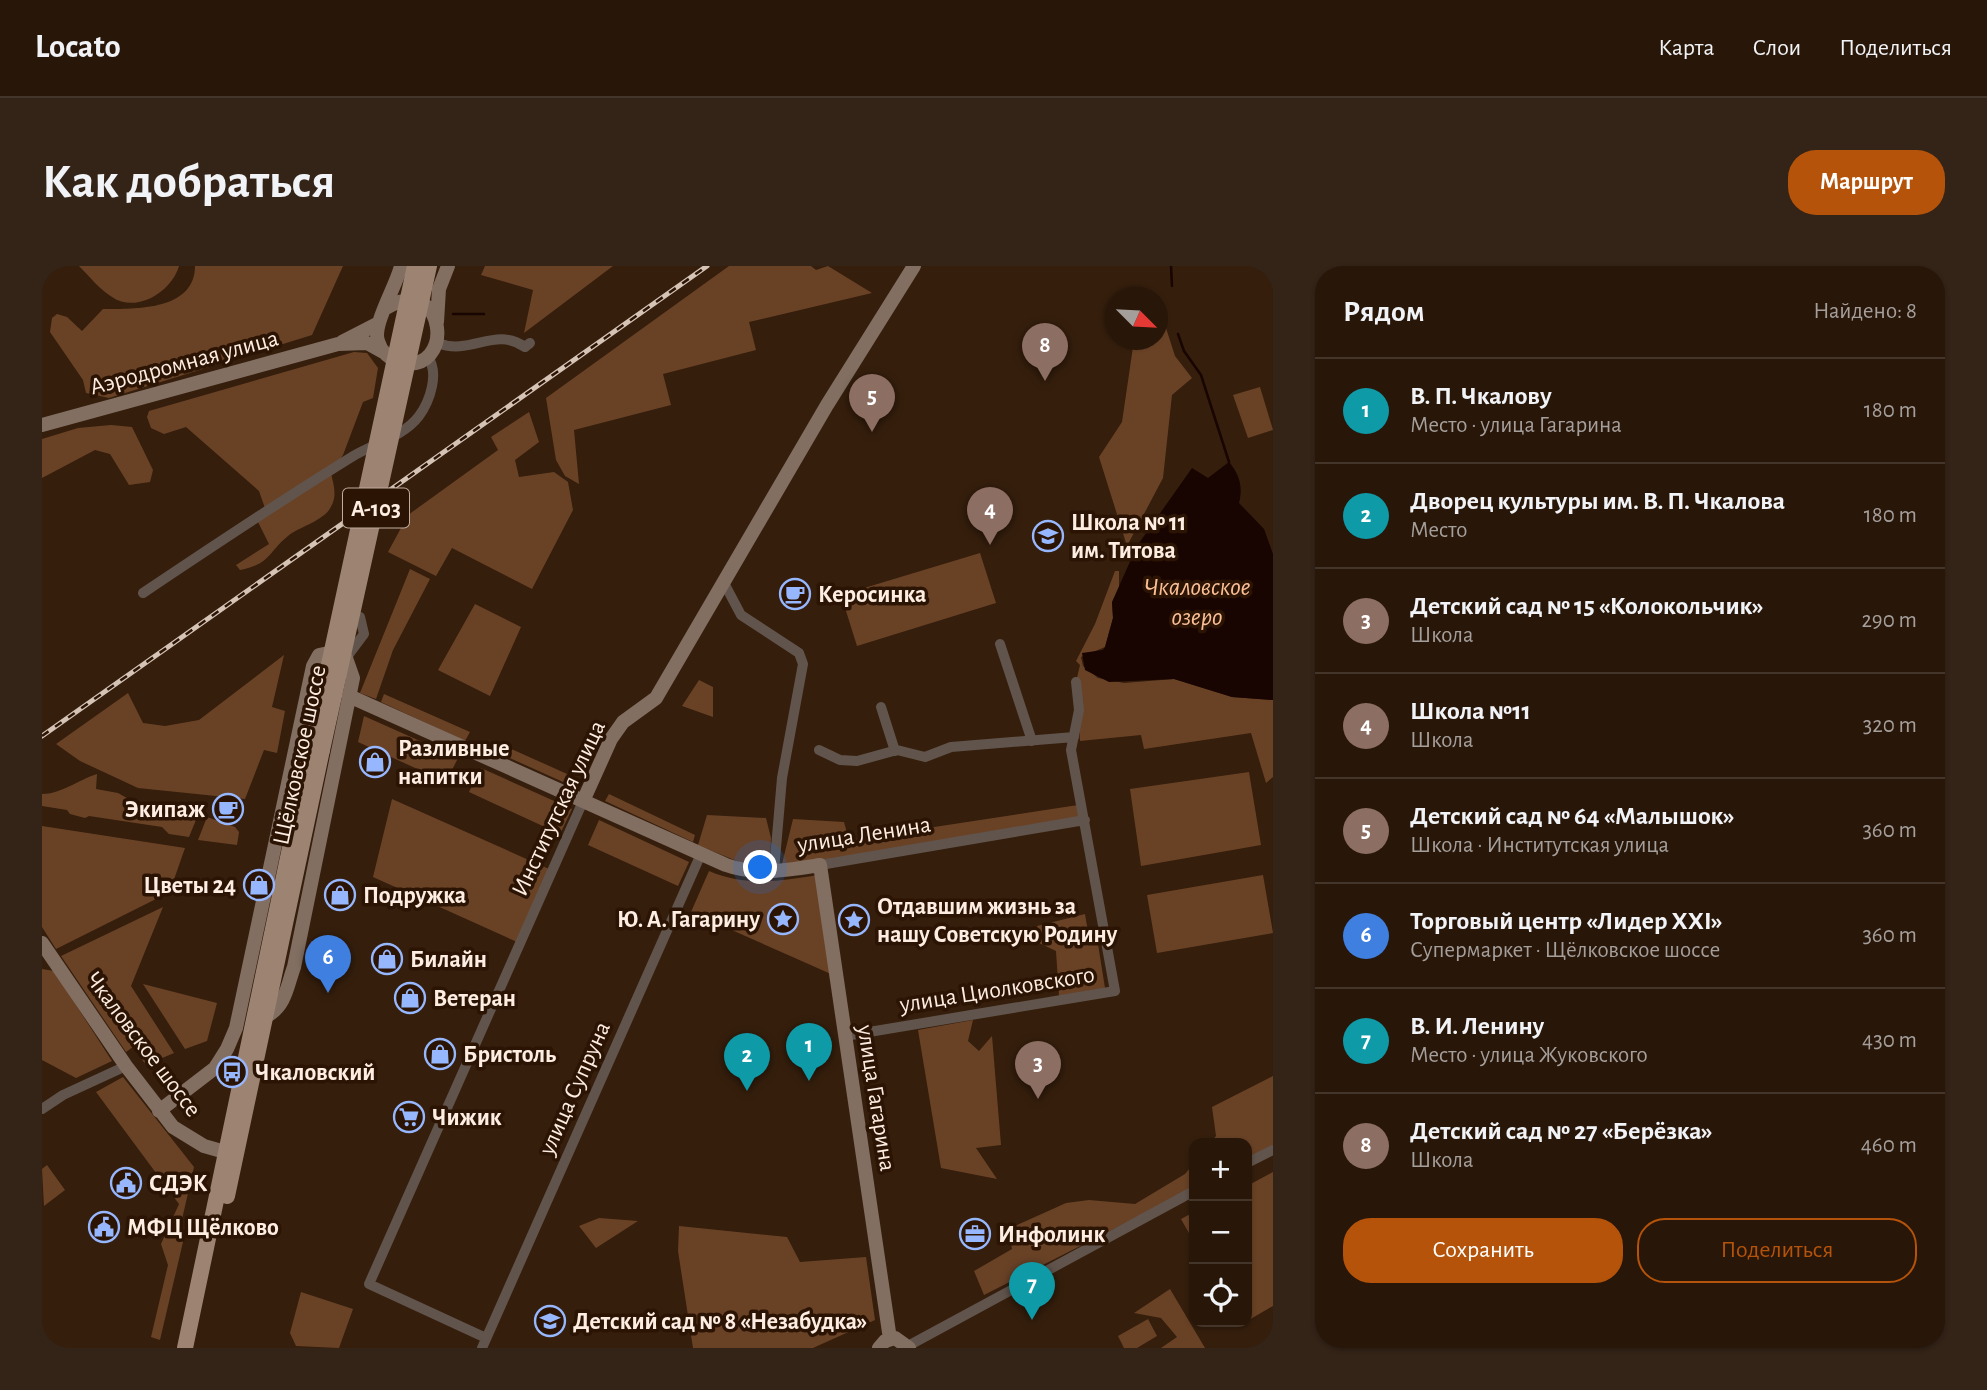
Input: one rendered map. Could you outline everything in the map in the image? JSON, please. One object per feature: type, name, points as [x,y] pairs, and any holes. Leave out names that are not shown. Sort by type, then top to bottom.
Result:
[{"type":"main road","name":"Щёлковское шоссе","points":[[207,1252],[223,1213],[231,1150],[231,1125],[429,266]]},
{"type":"main road","name":"Щёлковское шоссе","points":[[185,1348],[207,1252],[219,1179],[231,1150],[267,1016],[405,267]]},
{"type":"street","points":[[338,344],[367,343],[405,363],[427,356],[437,343],[439,289],[448,266]]},
{"type":"street","name":"Институтская улица","points":[[484,1343],[369,1284],[611,739],[623,722],[656,698],[827,405],[914,266]]},
{"type":"street","points":[[405,267],[416,302],[438,322]]},
{"type":"street","points":[[385,354],[378,344],[377,324],[405,267]]},
{"type":"street","points":[[386,308],[397,302],[416,302],[439,289]]},
{"type":"street","points":[[338,344],[377,324]]},
{"type":"street","points":[[437,343],[457,349],[496,339],[508,339],[525,348],[530,343]]},
{"type":"street","name":"Аэродромная улица","points":[[42,425],[338,344]]},
{"type":"street","points":[[143,593],[357,454],[407,428],[419,415],[429,396],[433,367],[427,356]]},
{"type":"street","points":[[723,581],[741,615],[799,653],[803,664],[801,687],[782,778],[774,870]]},
{"type":"street","points":[[42,1109],[63,1095],[126,1066],[170,1103],[215,1068],[232,1039],[261,920],[313,666],[323,653],[337,653],[346,658],[364,634],[360,617]]},
{"type":"street","points":[[1000,644],[1032,741]]},
{"type":"street","name":"А-103","points":[[267,1016],[282,1002],[294,967],[349,696],[353,670],[346,658]]},
{"type":"street","points":[[1076,682],[1079,710],[1071,750],[1085,820]]},
{"type":"street","name":"улица Ленина","points":[[349,696],[741,870],[820,865],[1085,820]]},
{"type":"street","points":[[881,707],[895,751]]},
{"type":"street","points":[[819,750],[841,760],[857,761],[895,751],[925,757],[951,747],[1074,737]]},
{"type":"street","name":"улица Циолковского","points":[[845,1036],[1115,991],[1085,820]]},
{"type":"street","name":"улица Супруна","points":[[484,1343],[701,854]]},
{"type":"street","name":"улица Гагарина","points":[[820,865],[884,1343]]},
{"type":"street","name":"Чкаловское шоссе","points":[[45,951],[126,1066],[170,1103],[173,1127],[199,1144],[231,1150]]},
{"type":"street","points":[[199,1144],[219,1140],[231,1125]]},
{"type":"street","points":[[199,1144],[216,1161],[219,1179]]},
{"type":"street","points":[[1252,1160],[1273,1150]]},
{"type":"street","points":[[884,1343],[900,1339],[909,1347],[1189,1194]]},
{"type":"shaded area","points":[[79,266],[179,266],[169,284],[161,291],[152,297],[132,303],[122,302],[108,294]]},
{"type":"shaded area","points":[[195,266],[343,266],[312,335],[109,398],[86,393],[83,380],[50,332],[52,318],[57,314],[67,317],[82,331],[103,309],[130,309],[161,304],[185,292],[192,281]]},
{"type":"shaded area","points":[[485,266],[613,266],[524,333],[533,290],[481,275]]},
{"type":"shaded area","points":[[729,266],[811,266],[816,270],[828,266],[872,293],[749,322],[756,350],[663,374],[671,405],[574,430],[579,484],[565,476],[556,460],[546,398]]},
{"type":"shaded area","points":[[1168,334],[1175,356],[1192,378],[1172,395],[1163,478],[1127,546],[1099,457],[1122,422],[1133,350],[1168,350]]},
{"type":"shaded area","points":[[354,352],[367,353],[378,368],[373,398],[363,402],[343,455],[331,473],[334,492],[332,505],[320,518],[288,536],[264,561],[240,570],[236,565],[269,544],[256,518],[266,511],[259,491],[186,427],[164,434],[151,428],[147,417],[149,411]]},
{"type":"shaded area","points":[[1260,387],[1273,430],[1248,438],[1233,395]]},
{"type":"shaded area","points":[[529,412],[539,442],[515,460],[519,477],[554,472],[568,482],[573,510],[532,589],[452,548],[436,576],[388,552],[408,515],[498,450],[491,437]]},
{"type":"shaded area","points":[[111,425],[132,427],[153,470],[150,482],[129,485],[110,454],[95,450],[42,478],[42,439],[78,428]]},
{"type":"shaded area","points":[[980,553],[996,603],[857,646],[841,595]]},
{"type":"shaded area","points":[[410,569],[430,579],[393,650],[376,699],[360,693]]},
{"type":"shaded area","points":[[1115,571],[1119,571],[1119,587],[1112,603],[1113,618],[1105,647],[1081,657],[1083,666],[1098,678],[1124,683],[1174,679],[1232,697],[1273,700],[1273,777],[1266,783],[1251,733],[1144,749],[1141,735],[1080,741],[1076,682],[1080,665],[1076,661],[1095,624]]},
{"type":"shaded area","points":[[475,604],[521,627],[490,696],[438,670]]},
{"type":"shaded area","points":[[284,655],[272,707],[285,711],[277,753],[264,750],[245,799],[138,788],[80,761],[56,744],[128,693],[143,723],[165,726],[199,720]]},
{"type":"shaded area","points":[[699,680],[713,687],[713,717],[682,706]]},
{"type":"shaded area","points":[[384,694],[470,732],[465,741],[381,702]]},
{"type":"shaded area","points":[[364,716],[458,758],[446,782],[358,742]]},
{"type":"shaded area","points":[[496,742],[576,778],[572,786],[492,750]]},
{"type":"shaded area","points":[[481,768],[572,809],[560,834],[469,792]]},
{"type":"shaded area","points":[[1249,772],[1261,845],[1141,866],[1130,789]]},
{"type":"shaded area","points":[[97,774],[96,789],[118,793],[141,806],[162,804],[198,815],[189,837],[169,834],[162,827],[89,816],[85,818],[70,814],[67,810],[42,806],[42,794],[63,789]]},
{"type":"shaded area","points":[[609,794],[695,835],[693,842],[605,801]]},
{"type":"shaded area","points":[[392,799],[549,869],[517,942],[373,877]]},
{"type":"shaded area","points":[[1078,805],[1080,817],[819,862],[782,864],[793,819],[844,822],[849,840]]},
{"type":"shaded area","points":[[707,815],[766,818],[771,838],[770,865],[744,864],[698,845]]},
{"type":"shaded area","points":[[207,817],[235,827],[239,832],[237,845],[198,840]]},
{"type":"shaded area","points":[[599,820],[689,862],[678,886],[588,845]]},
{"type":"shaded area","points":[[42,826],[185,848],[171,888],[154,900],[56,949],[42,927]]},
{"type":"shaded area","points":[[709,871],[750,881],[777,881],[818,875],[831,974],[691,912]]},
{"type":"shaded area","points":[[1263,875],[1273,933],[1157,953],[1147,895]]},
{"type":"shaded area","points":[[163,907],[131,986],[174,1053],[146,1065],[133,1047],[126,1052],[61,956]]},
{"type":"shaded area","points":[[1085,914],[1089,938],[1097,938],[1105,988],[1059,996],[1056,951],[1039,943],[1037,926]]},
{"type":"shaded area","points":[[311,941],[320,943],[316,964],[307,962]]},
{"type":"shaded area","points":[[42,969],[54,971],[112,1061],[76,1078],[42,1060]]},
{"type":"shaded area","points":[[143,984],[217,1003],[207,1041],[185,1049]]},
{"type":"shaded area","points":[[973,1020],[968,1041],[979,1051],[992,1036],[1001,1145],[976,1148],[997,1179],[941,1168],[918,1030]]},
{"type":"shaded area","points":[[1273,1076],[1273,1147],[1252,1158],[1252,1138],[1214,1138],[1212,1107]]},
{"type":"shaded area","points":[[123,1077],[194,1167],[180,1228],[183,1242],[160,1340],[151,1337],[168,1265],[161,1244],[179,1204],[96,1092]]},
{"type":"shaded area","points":[[47,1165],[65,1190],[44,1206],[42,1169]]},
{"type":"shaded area","points":[[1189,1169],[1189,1191],[984,1295],[974,1271],[1012,1249],[1008,1229],[1066,1203],[1089,1200],[1135,1204]]},
{"type":"shaded area","points":[[1273,1172],[1273,1306],[1252,1318],[1252,1183]]},
{"type":"shaded area","points":[[1189,1215],[1189,1233],[1181,1219]]},
{"type":"shaded area","points":[[599,1218],[638,1221],[596,1248],[579,1226]]},
{"type":"shaded area","points":[[679,1226],[787,1237],[800,1262],[866,1257],[875,1320],[813,1348],[693,1348],[678,1251]]},
{"type":"shaded area","points":[[1170,1289],[1189,1321],[1189,1327],[1193,1327],[1205,1348],[1161,1348],[1177,1337],[1161,1318],[1134,1313]]},
{"type":"shaded area","points":[[301,1292],[353,1309],[339,1348],[296,1346],[290,1333]]},
{"type":"shaded area","points":[[1148,1319],[1157,1336],[1137,1348],[1124,1348],[1118,1336]]},
{"type":"water","name":"Чкаловское озеро","points":[[1229,462],[1240,481],[1239,503],[1264,529],[1273,554],[1273,700],[1232,697],[1174,679],[1109,682],[1085,670],[1082,653],[1103,650],[1105,647],[1113,618],[1112,602],[1137,546],[1192,468],[1208,478]]},
{"type":"waterway","points":[[1171,266],[1172,286]]},
{"type":"waterway","points":[[453,314],[484,314]]},
{"type":"waterway","points":[[1178,334],[1184,351],[1201,375],[1229,462]]},
{"type":"railway","points":[[42,736],[707,266]]},
{"type":"place","name":"Детский сад № 27 «Берёзка»","points":[[1045,381]]},
{"type":"place","name":"Детский сад № 64 «Малышок»","points":[[872,432]]},
{"type":"place","name":"Школа № 11 им. Титова","points":[[1048,536]]},
{"type":"place","name":"Школа №11","points":[[990,545]]},
{"type":"place","name":"Керосинка","points":[[795,594]]},
{"type":"place","name":"Разливные напитки","points":[[375,762]]},
{"type":"place","name":"Экипаж","points":[[228,809]]},
{"type":"place","name":"Цветы 24","points":[[259,885]]},
{"type":"place","name":"Подружка","points":[[340,895]]},
{"type":"place","name":"Ю. А. Гагарину","points":[[783,919]]},
{"type":"place","name":"Отдавшим жизнь за нашу Советскую Родину","points":[[854,920]]},
{"type":"place","name":"Билайн","points":[[387,959]]},
{"type":"place","name":"Торговый центр «Лидер XXI»","points":[[328,993]]},
{"type":"place","name":"Ветеран","points":[[410,998]]},
{"type":"place","name":"Бристоль","points":[[440,1054]]},
{"type":"place","name":"Чкаловский","points":[[232,1072]]},
{"type":"place","name":"В. П. Чкалову","points":[[809,1081]]},
{"type":"place","name":"Дворец культуры им. В. П. Чкалова","points":[[747,1091]]},
{"type":"place","name":"Детский сад № 15 «Колокольчик»","points":[[1038,1099]]},
{"type":"place","name":"Чижик","points":[[409,1117]]},
{"type":"place","name":"СДЭК","points":[[126,1183]]},
{"type":"place","name":"МФЦ Щёлково","points":[[104,1227]]},
{"type":"place","name":"Инфолинк","points":[[975,1234]]},
{"type":"place","name":"В. И. Ленину","points":[[1032,1320]]},
{"type":"place","name":"Детский сад № 8 «Незабудка»","points":[[550,1321]]}]
